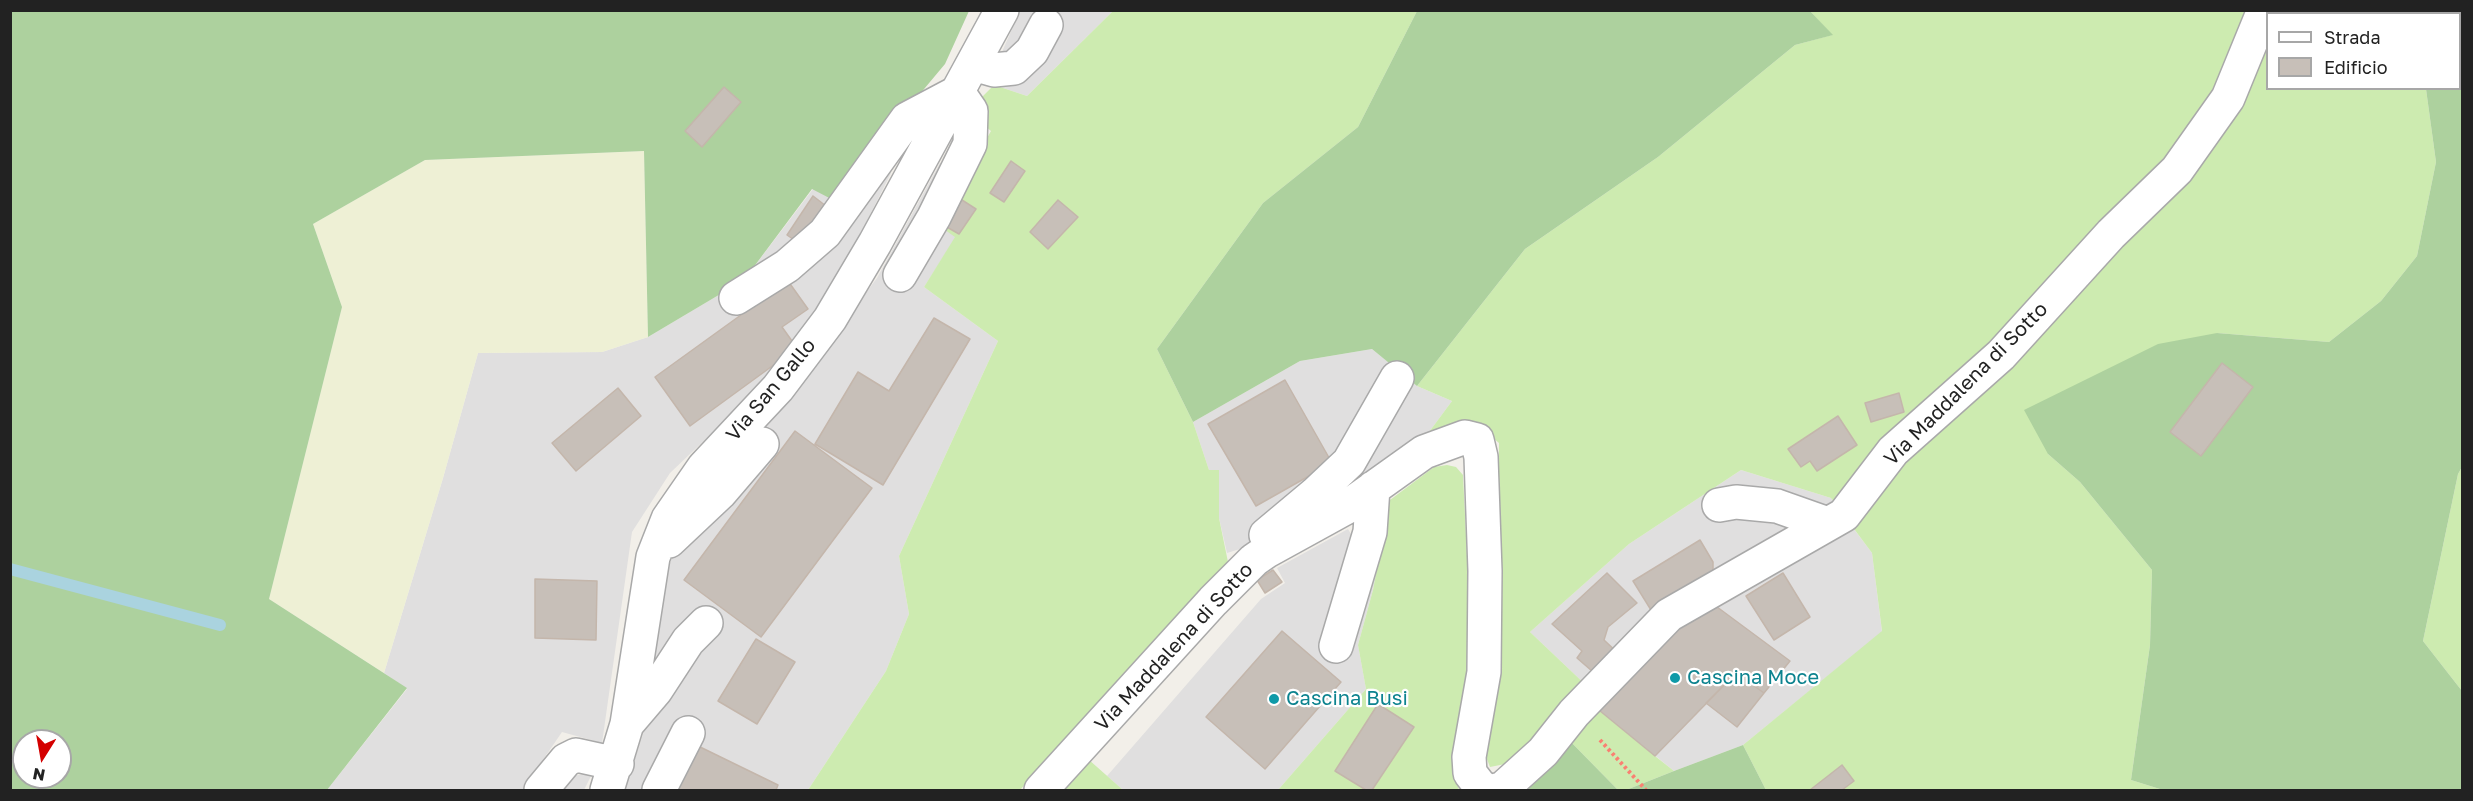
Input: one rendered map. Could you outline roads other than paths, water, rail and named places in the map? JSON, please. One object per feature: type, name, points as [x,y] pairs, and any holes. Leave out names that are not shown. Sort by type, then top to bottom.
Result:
[{"type":"street","name":"Via San Gallo","points":[[612,777],[627,724],[653,556],[668,519],[704,467],[778,388],[830,319],[875,243],[1002,10]]},
{"type":"street","name":"Via Maddalena di Sotto","points":[[1497,790],[1502,789],[1543,752],[1574,713],[1669,615],[1844,514],[1893,451],[2001,355],[2111,234],[2177,170],[2228,98],[2264,10]]},
{"type":"street","points":[[973,64],[994,70],[1014,68],[1032,51],[1046,25]]},
{"type":"street","points":[[736,298],[787,266],[825,233],[907,119],[958,92],[971,111],[970,144],[934,217],[900,275]]},
{"type":"street","points":[[1254,560],[1253,545],[1315,494],[1349,462],[1397,378]]},
{"type":"street","name":"Via Maddalena di Sotto","points":[[1041,790],[1254,560],[1347,507],[1424,452],[1465,437],[1476,440],[1483,474],[1485,572],[1484,672],[1469,757],[1470,773],[1480,786],[1487,790]]},
{"type":"street","points":[[653,556],[720,493],[762,444]]},
{"type":"street","points":[[1336,646],[1370,532],[1373,488]]},
{"type":"street","points":[[1719,505],[1736,502],[1777,506],[1828,524]]},
{"type":"street","points":[[627,724],[662,681],[688,641],[706,623]]},
{"type":"street","points":[[659,790],[688,733]]},
{"type":"street","points":[[540,790],[566,759],[576,755],[612,777]]},
{"type":"waterway","points":[[10,569],[220,625]]},
{"type":"place","name":"Cascina Moce","points":[[1675,678]]},
{"type":"place","name":"Cascina Busi","points":[[1274,699]]}]
